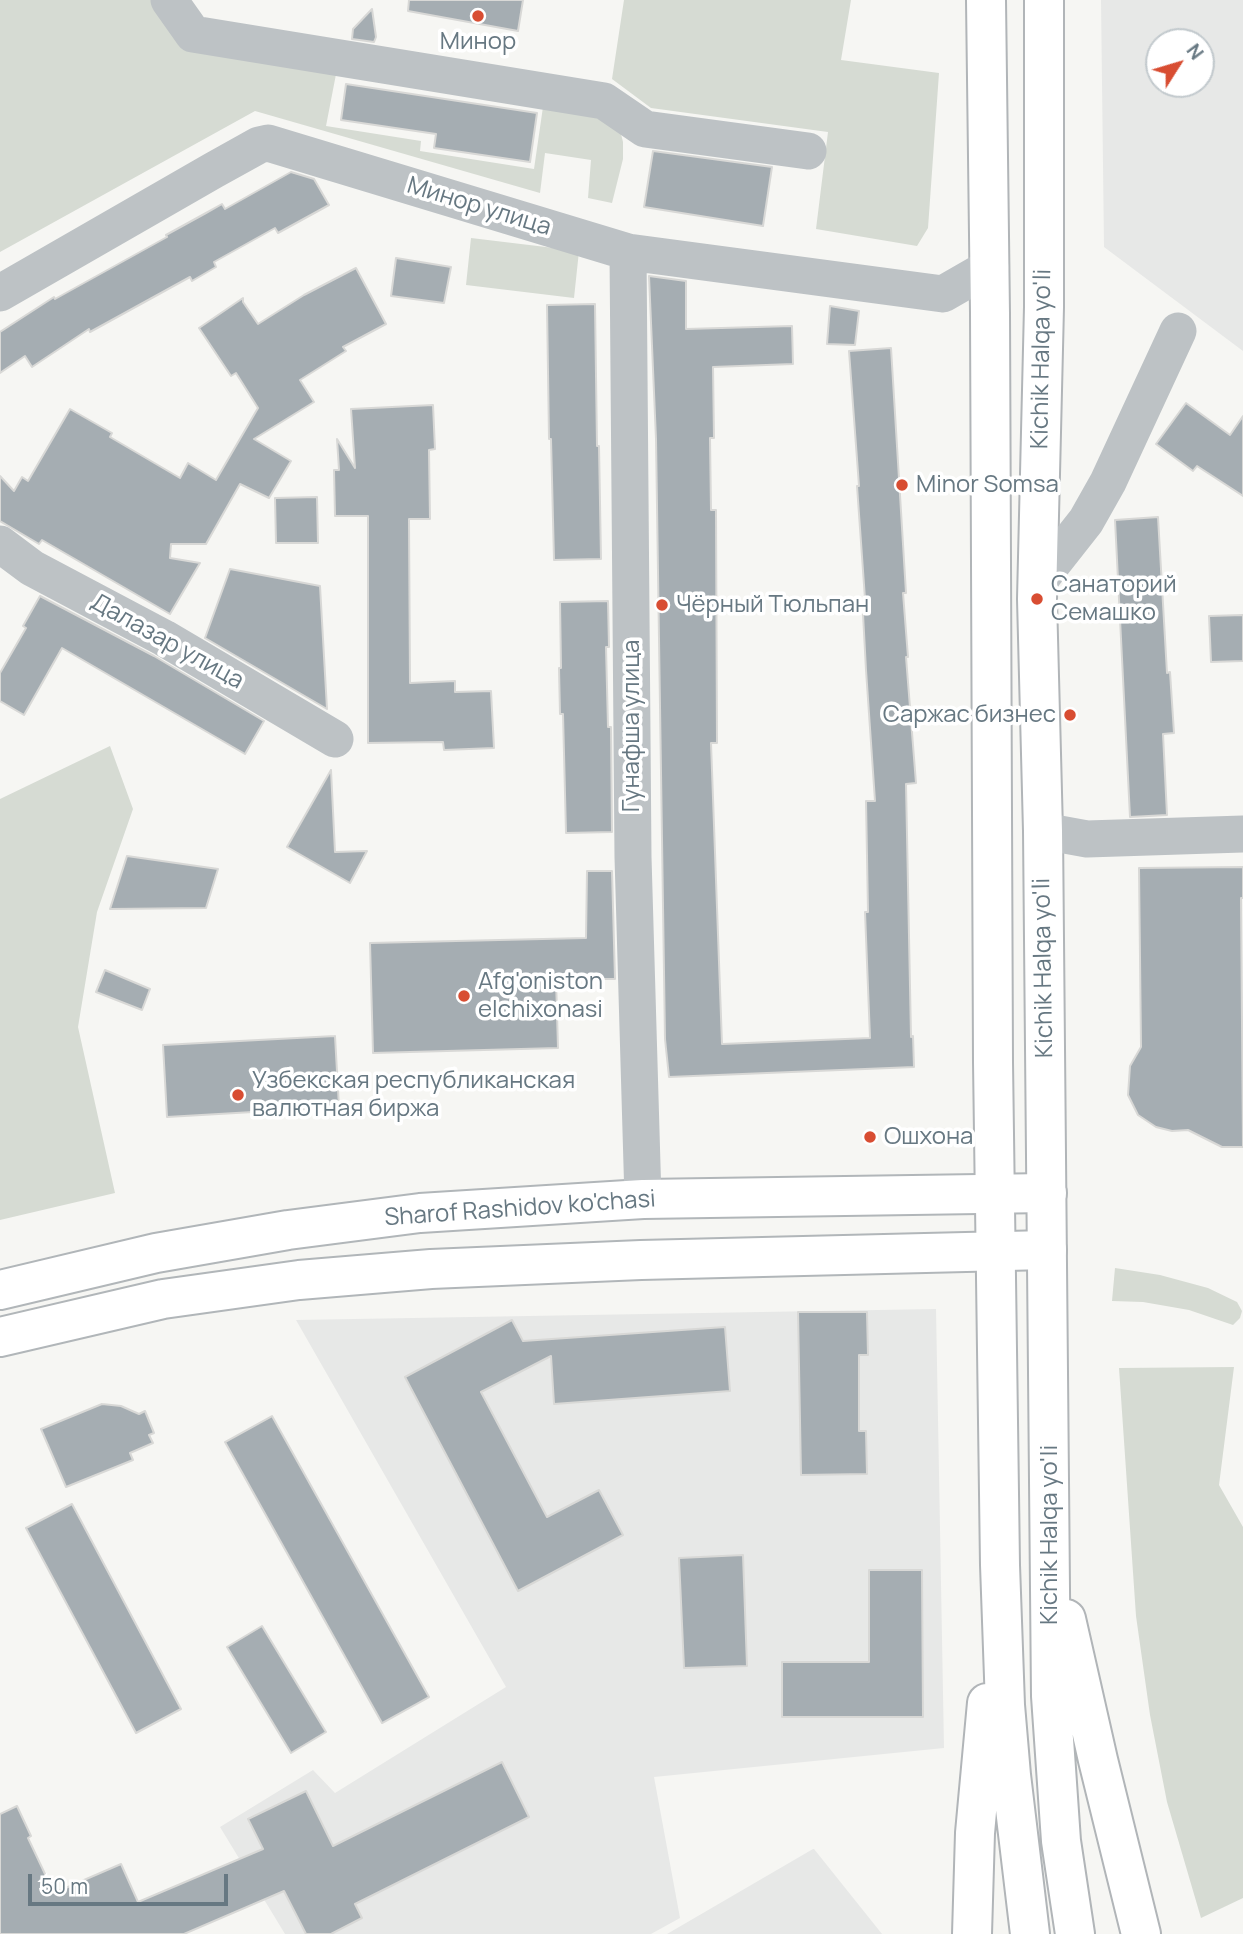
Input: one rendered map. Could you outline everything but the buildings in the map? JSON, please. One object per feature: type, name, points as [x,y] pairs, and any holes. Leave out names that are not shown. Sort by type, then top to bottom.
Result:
[{"type":"main road","name":"Kichik Halqa yo'li","points":[[986,0],[990,267],[990,711],[1000,1565],[1005,1706],[1030,1934]]},
{"type":"main road","name":"Kichik Halqa yo'li","points":[[1044,0],[1044,307],[1038,582],[1048,1250],[1051,1696],[1061,1841],[1075,1934]]},
{"type":"main road","points":[[986,78],[1044,77]]},
{"type":"main road","name":"Sharof Rashidov ko'chasi","points":[[0,1290],[156,1253],[288,1230],[420,1213],[643,1199],[1047,1193]]},
{"type":"main road","points":[[0,1337],[163,1299],[311,1279],[457,1268],[1048,1250]]},
{"type":"main road","points":[[1051,1550],[1098,1760],[1142,1934]]},
{"type":"main road","points":[[972,1934],[975,1833],[1000,1565]]},
{"type":"street","points":[[169,0],[194,34],[604,101],[645,129],[808,151]]},
{"type":"street","name":"Минор улица","points":[[0,293],[225,164],[259,145],[268,143],[628,252],[943,294],[990,267]]},
{"type":"street","name":"Гунафша улица","points":[[628,252],[633,857],[643,1199]]},
{"type":"street","points":[[1038,582],[1086,521],[1108,482],[1178,331]]},
{"type":"street","name":"Далазар улица","points":[[0,544],[32,568],[164,638],[335,739]]},
{"type":"street","points":[[1043,831],[1087,839],[1243,834]]},
{"type":"shaded area","points":[[0,0],[155,0],[337,69],[326,126],[421,141],[420,151],[534,169],[544,100],[595,108],[621,134],[623,142],[623,159],[612,203],[588,198],[591,160],[545,153],[540,193],[255,111],[0,252]]},
{"type":"shaded area","points":[[624,0],[851,0],[841,60],[939,73],[928,228],[917,246],[816,229],[828,132],[651,108],[612,79]]},
{"type":"shaded area","points":[[1101,0],[1243,0],[1243,351],[1104,247]]},
{"type":"shaded area","points":[[471,238],[579,251],[574,298],[466,285]]},
{"type":"shaded area","points":[[110,746],[133,809],[97,912],[78,1027],[115,1193],[0,1220],[0,799]]},
{"type":"shaded area","points":[[1115,1268],[1160,1275],[1208,1288],[1237,1302],[1242,1311],[1240,1318],[1233,1325],[1189,1310],[1143,1302],[1112,1301]]},
{"type":"shaded area","points":[[936,1309],[944,1748],[654,1777],[680,1918],[651,1934],[285,1934],[220,1827],[313,1770],[335,1793],[506,1687],[296,1320]]},
{"type":"shaded area","points":[[1234,1367],[1219,1485],[1243,1527],[1243,1898],[1201,1918],[1167,1802],[1150,1715],[1136,1616],[1119,1368]]},
{"type":"shaded area","points":[[813,1849],[882,1934],[667,1934]]},
{"type":"place","name":"Минор","points":[[478,16]]},
{"type":"place","name":"Minor Somsa","points":[[902,485]]},
{"type":"place","name":"Санаторий Семашко","points":[[1037,599]]},
{"type":"place","name":"Чёрный Тюльпан","points":[[662,605]]},
{"type":"place","name":"Саржас бизнес","points":[[1070,715]]},
{"type":"place","name":"Afg'oniston elchixonasi","points":[[464,996]]},
{"type":"place","name":"Узбекская республиканская валютная биржа","points":[[238,1095]]},
{"type":"place","name":"Ошхона","points":[[870,1137]]}]
